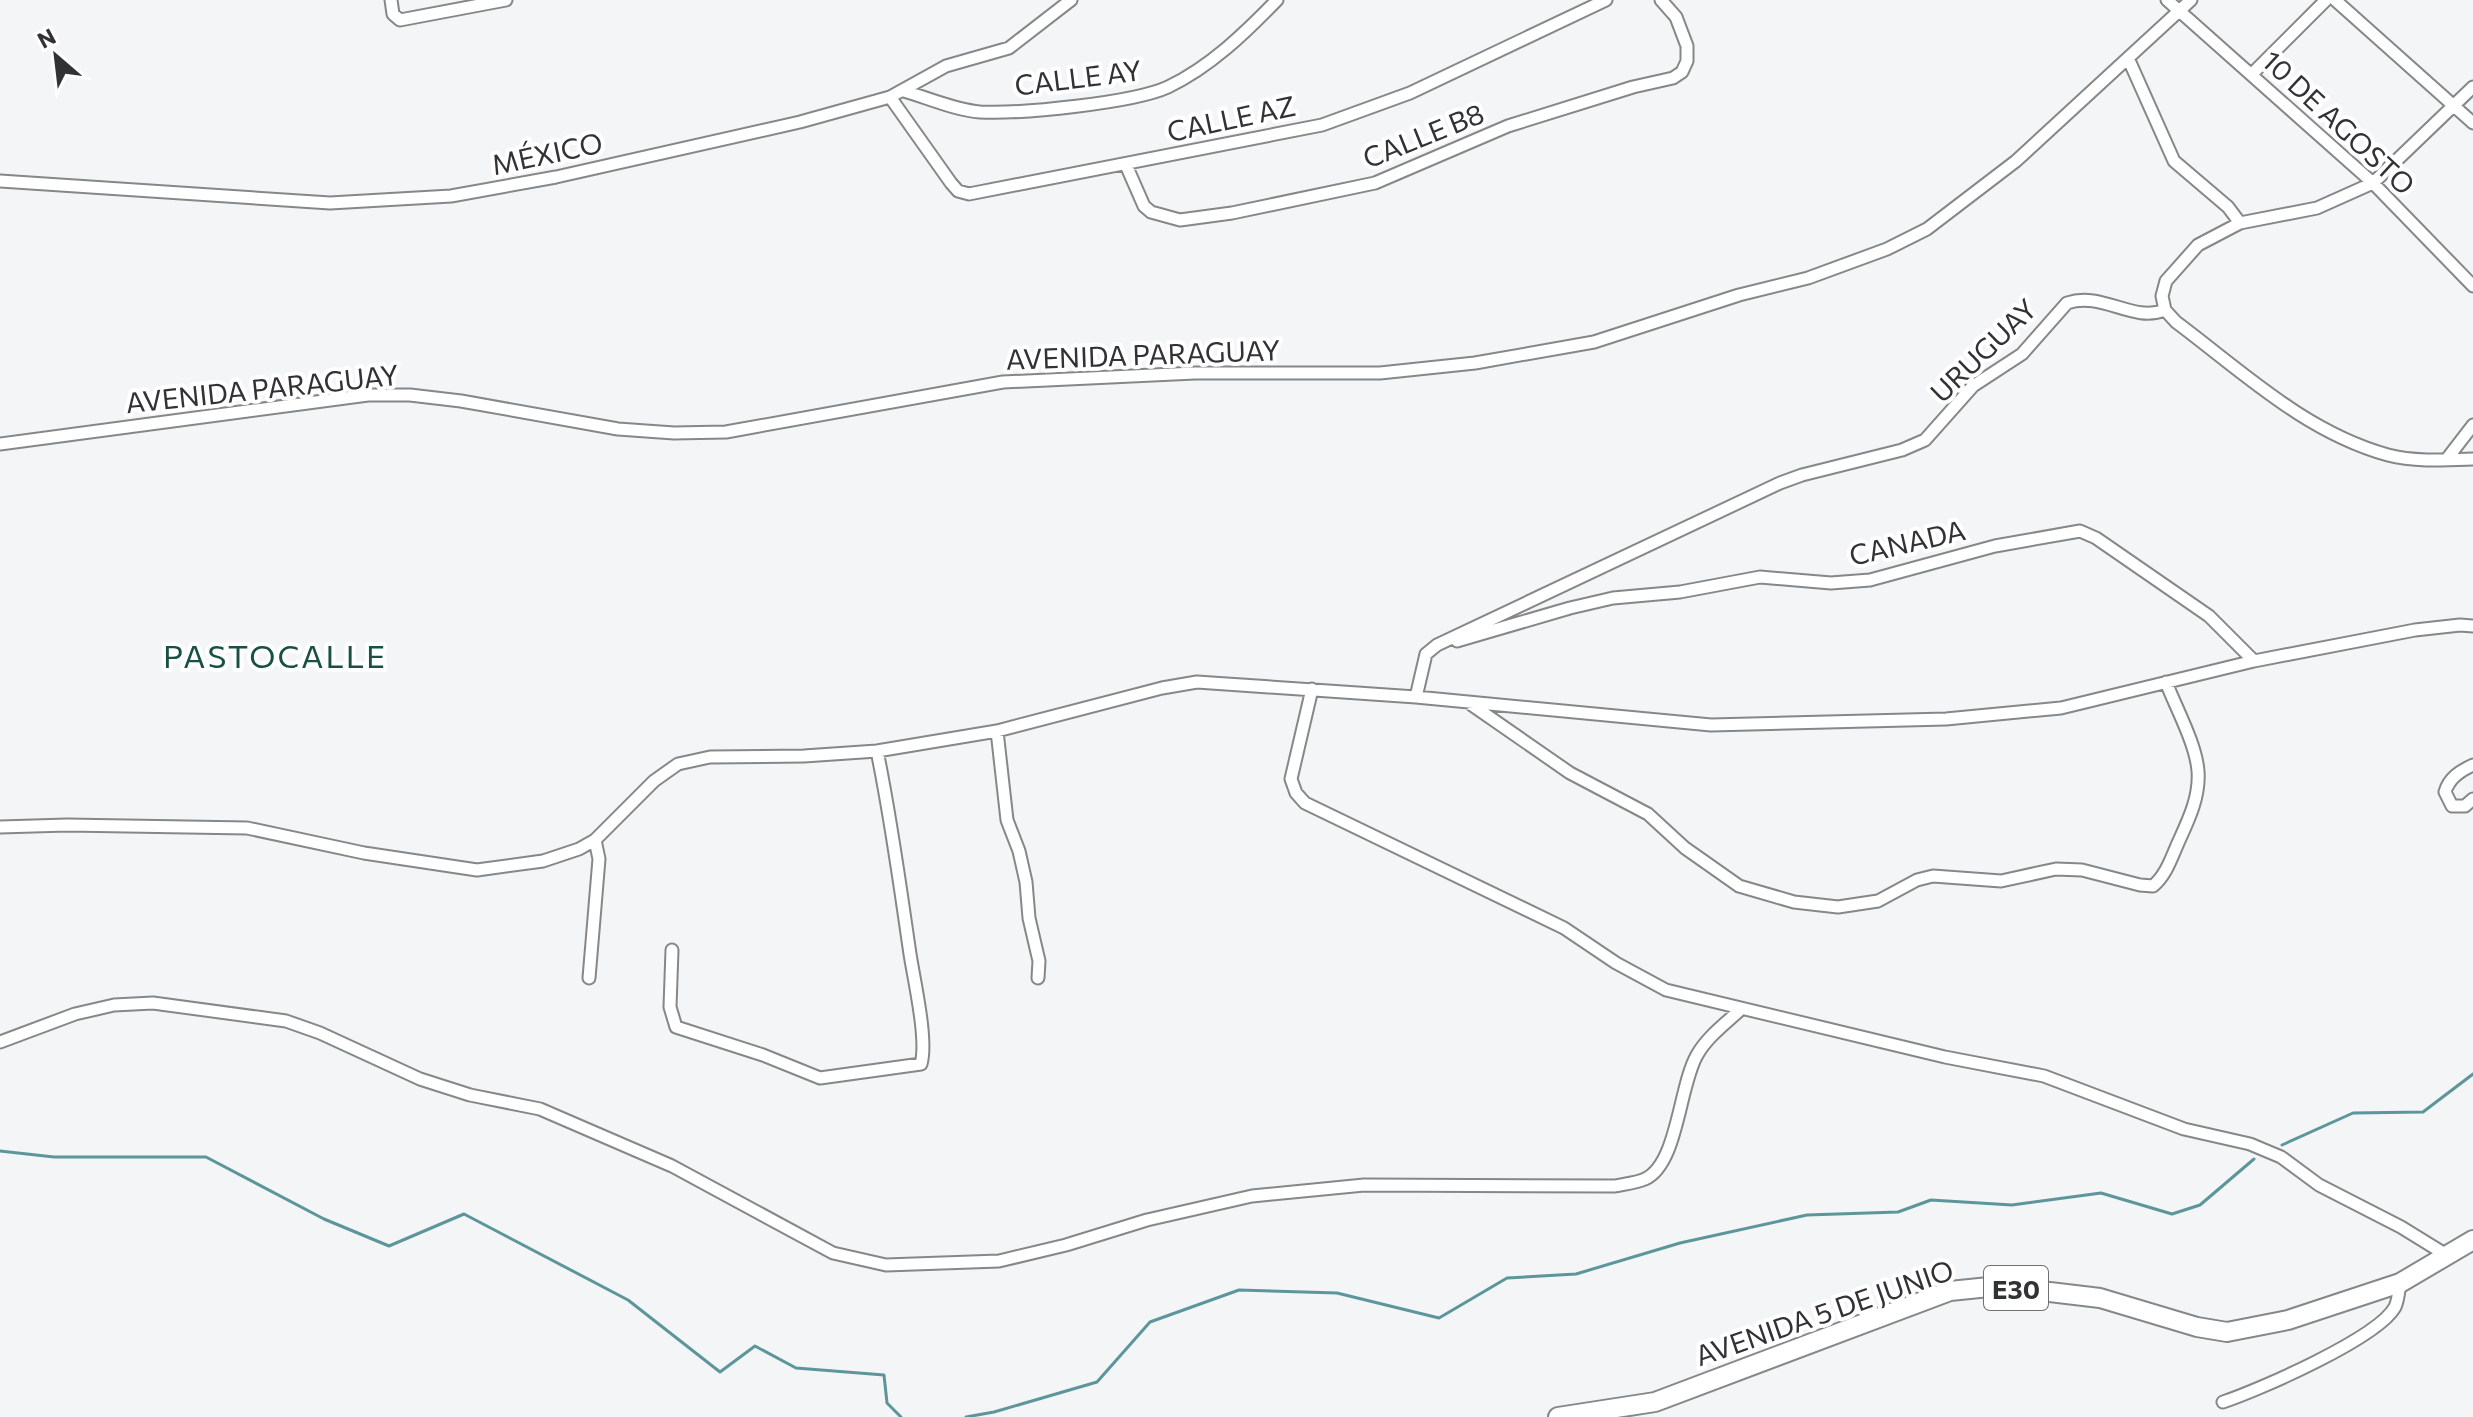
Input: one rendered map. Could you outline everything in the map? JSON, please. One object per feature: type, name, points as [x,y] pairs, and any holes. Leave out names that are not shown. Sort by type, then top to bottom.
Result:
[{"type":"main road","name":"AVENIDA 5 DE JUNIO","points":[[1558,1417],[1655,1402],[1950,1291],[1999,1286],[2100,1298],[2197,1327],[2227,1332],[2288,1320],[2400,1283],[2473,1240]]},
{"type":"street","points":[[391,0],[393,14],[400,20],[506,0]]},
{"type":"street","name":"MÉXICO","points":[[0,181],[330,203],[451,196],[556,177],[800,122],[890,97],[946,66],[1009,48],[1071,0]]},
{"type":"street","name":"CALLE AY","points":[[904,91],[981,112],[1081,104],[1151,93],[1180,80],[1213,59],[1277,0]]},
{"type":"street","name":"CALLE AZ","points":[[890,97],[958,191],[969,194],[1322,125],[1424,87],[1606,0]]},
{"type":"street","name":"CALLE B8","points":[[1126,165],[1144,206],[1151,212],[1180,220],[1270,206],[1375,183],[1508,126],[1633,87],[1673,78],[1682,72],[1687,61],[1687,46],[1676,17],[1661,0]]},
{"type":"street","name":"10 DE AGOSTO","points":[[2167,0],[2373,183],[2473,286]]},
{"type":"street","name":"AVENIDA PARAGUAY","points":[[0,444],[368,395],[410,395],[461,401],[618,429],[674,433],[726,432],[1003,382],[1195,373],[1380,373],[1475,363],[1594,342],[1739,295],[1808,278],[1887,249],[1927,229],[2016,161],[2191,0]]},
{"type":"street","points":[[2252,74],[2326,0]]},
{"type":"street","points":[[2335,0],[2473,123]]},
{"type":"street","points":[[2128,58],[2174,161],[2228,207],[2240,223]]},
{"type":"street","points":[[2473,87],[2373,183],[2317,208],[2240,223],[2198,245],[2166,281],[2162,296],[2165,310],[2176,322],[2305,420],[2389,455],[2473,459]]},
{"type":"street","name":"URUGUAY","points":[[1437,645],[1780,483],[1902,450],[1925,440],[1973,386],[2022,354],[2067,303],[2107,302],[2145,315],[2165,310]]},
{"type":"street","points":[[2446,460],[2473,425]]},
{"type":"street","name":"CANADA","points":[[1437,645],[1482,635],[1589,602],[1680,592],[1755,578],[1831,583],[1870,580],[1995,546],[2080,531],[2096,538],[2209,616],[2254,661]]},
{"type":"street","points":[[0,827],[247,828],[403,860],[477,870],[555,858],[579,849],[595,840],[654,781],[678,764],[710,757],[877,751],[997,731],[1162,688],[1197,682],[1416,697],[1711,725],[1946,719],[2061,708],[2254,661],[2415,630],[2473,624]]},
{"type":"street","points":[[1416,697],[1426,654],[1437,645]]},
{"type":"street","points":[[1470,704],[1570,773],[1648,814],[1695,855],[1739,886],[1794,902],[1838,907],[1878,901],[1917,880],[1933,876],[2001,881],[2056,869],[2082,870],[2153,886],[2163,878],[2192,811],[2197,789],[2198,770],[2193,751],[2166,682]]},
{"type":"street","points":[[1312,689],[1291,779],[1296,793],[1305,803],[1564,928],[1616,963],[1666,990],[1945,1057],[2044,1076],[2184,1129],[2250,1144],[2281,1157],[2319,1185],[2401,1227],[2448,1256]]},
{"type":"street","points":[[997,731],[1007,820],[1026,882],[1029,918],[1039,961],[1038,978]]},
{"type":"street","points":[[672,950],[670,1007],[676,1027],[763,1055],[820,1078],[921,1064],[920,1015],[890,814],[877,751]]},
{"type":"street","points":[[2473,765],[2448,783],[2445,792],[2452,806],[2465,806],[2473,799]]},
{"type":"street","points":[[589,978],[599,859],[595,840]]},
{"type":"street","points":[[0,1042],[75,1014],[114,1005],[153,1003],[254,1014],[286,1021],[320,1033],[420,1079],[470,1095],[540,1109],[672,1166],[833,1253],[886,1265],[999,1261],[1066,1245],[1147,1220],[1252,1196],[1364,1185],[1615,1186],[1646,1179],[1661,1167],[1669,1148],[1696,1055],[1740,1010]]},
{"type":"street","points":[[2223,1402],[2280,1381],[2381,1322],[2395,1307],[2400,1283]]},
{"type":"waterway","points":[[2282,1145],[2353,1113],[2423,1112],[2473,1074]]},
{"type":"waterway","points":[[0,1151],[54,1157],[206,1157],[324,1219],[389,1246],[464,1214],[628,1300],[720,1372],[755,1346],[796,1368],[884,1375],[887,1403],[901,1417]]},
{"type":"waterway","points":[[966,1417],[1097,1382],[1150,1322],[1239,1290],[1337,1293],[1439,1318],[1507,1278],[1576,1274],[1680,1243],[1807,1215],[1898,1212],[1931,1200],[2012,1205],[2101,1193],[2172,1214],[2200,1205],[2254,1159]]},
{"type":"district","name":"PASTOCALLE","points":[[275,655]]}]
